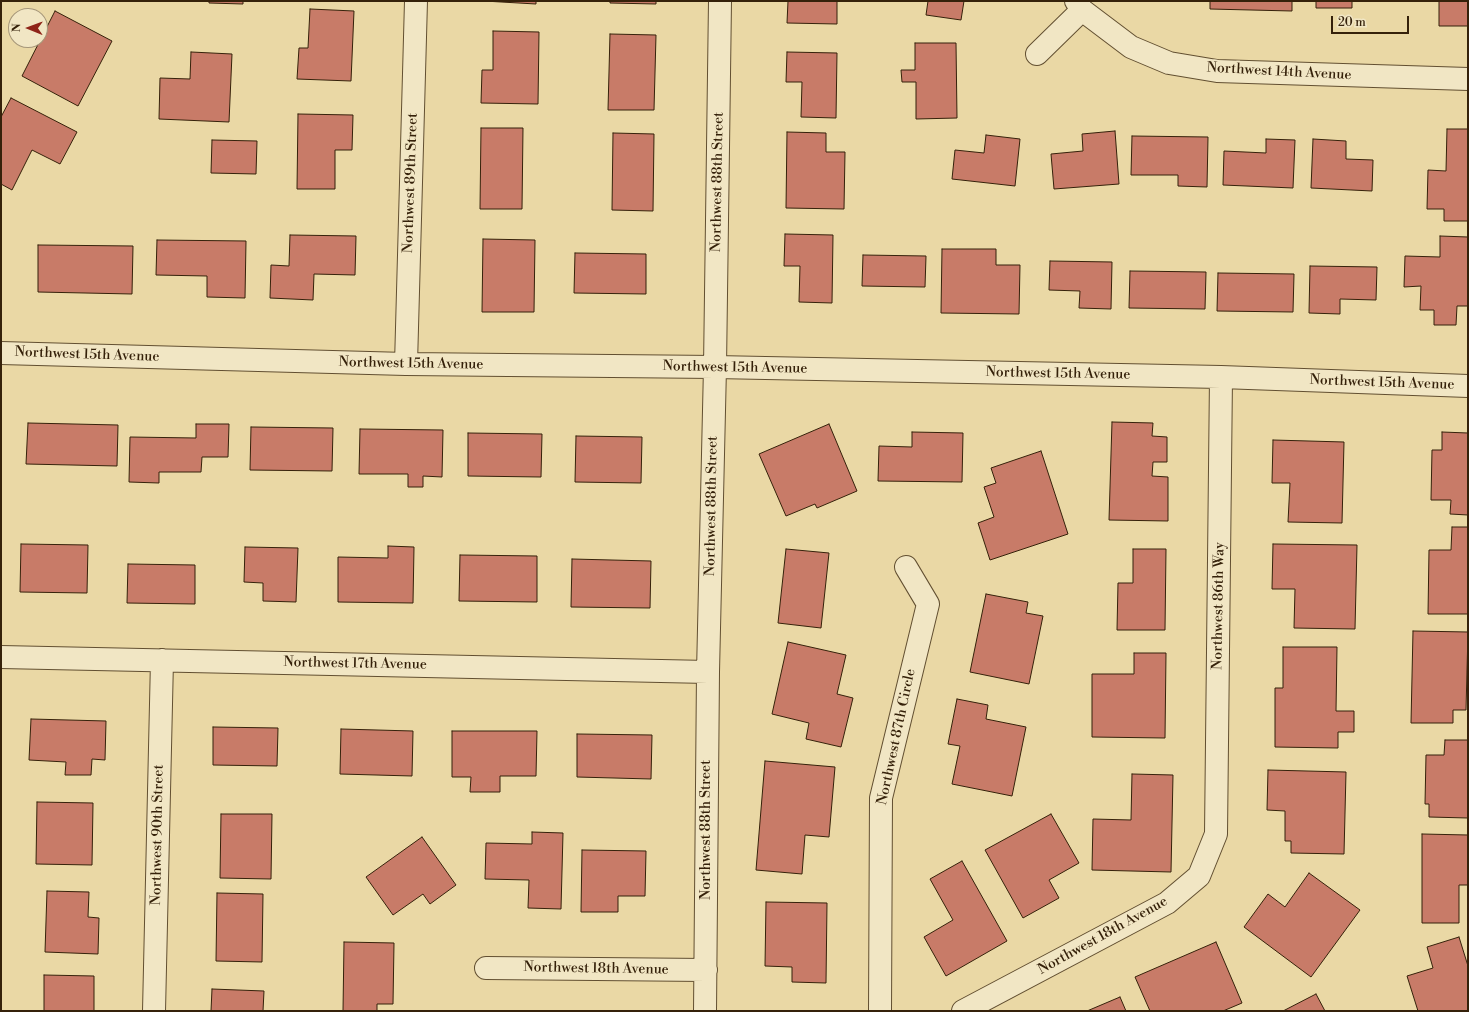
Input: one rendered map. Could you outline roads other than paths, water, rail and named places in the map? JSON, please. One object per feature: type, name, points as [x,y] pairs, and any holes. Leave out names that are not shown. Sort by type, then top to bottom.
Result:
[{"type":"street","name":"Northwest 89th Street","points":[[406,364],[416,1]]},
{"type":"street","name":"Northwest 88th Street","points":[[705,1011],[708,672],[715,367],[720,1]]},
{"type":"street","points":[[1037,54],[1079,5]]},
{"type":"street","name":"Northwest 14th Avenue","points":[[1079,5],[1131,47],[1169,63],[1217,71],[1468,79]]},
{"type":"street","name":"Northwest 15th Avenue","points":[[1,353],[406,364],[715,367],[1222,377],[1468,386]]},
{"type":"street","name":"Northwest 86th Way","points":[[1216,834],[1222,377]]},
{"type":"street","name":"Northwest 87th Circle","points":[[880,1011],[881,798],[928,604],[906,567]]},
{"type":"street","name":"Northwest 17th Avenue","points":[[1,657],[708,672]]},
{"type":"street","name":"Northwest 90th Street","points":[[154,1011],[162,660]]},
{"type":"street","name":"Northwest 18th Avenue","points":[[963,1011],[1167,903],[1199,876],[1216,834]]},
{"type":"street","name":"Northwest 18th Avenue","points":[[486,968],[706,970]]}]
